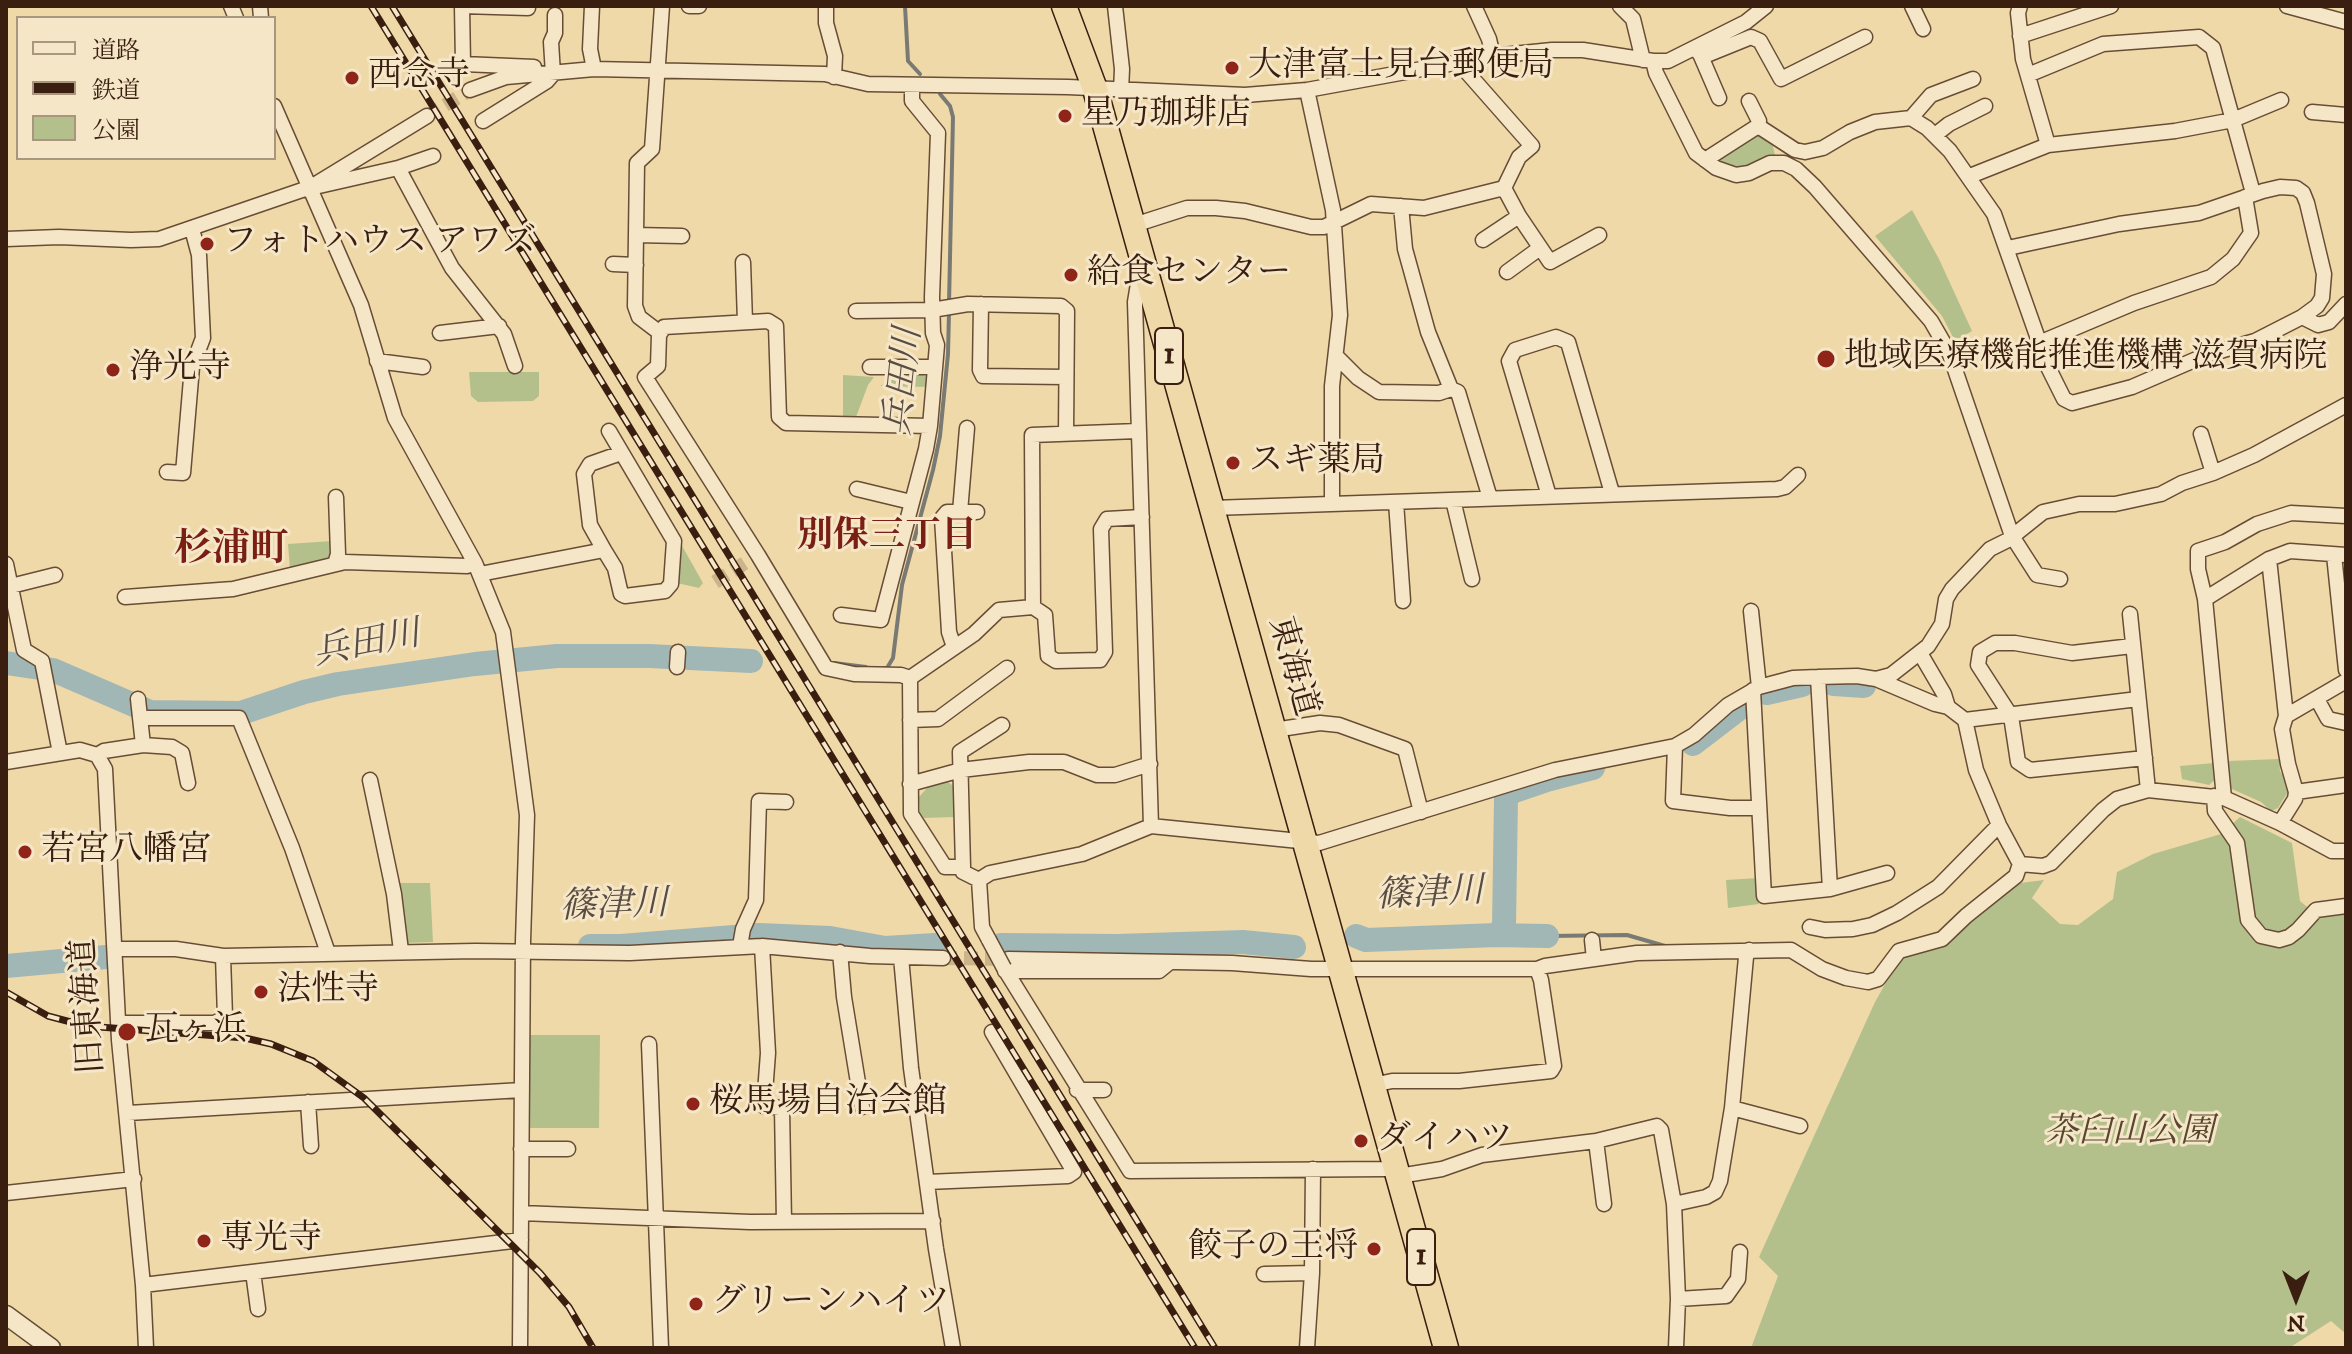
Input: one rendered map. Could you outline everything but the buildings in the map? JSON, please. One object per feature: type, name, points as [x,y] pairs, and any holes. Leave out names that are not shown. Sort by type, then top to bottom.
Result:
[{"type":"highway","name":"東海道","points":[[1064,6],[1095,89],[1134,225],[1446,1348]]},
{"type":"street","points":[[528,8],[462,6],[463,64],[546,71]]},
{"type":"street","points":[[592,6],[590,49],[594,69]]},
{"type":"street","points":[[660,333],[639,317],[635,306],[637,163],[652,149],[662,6]]},
{"type":"street","points":[[689,6],[699,6]]},
{"type":"street","points":[[826,6],[826,23],[835,56],[834,77]]},
{"type":"street","points":[[1115,6],[1122,69],[1121,91]]},
{"type":"street","points":[[1474,6],[1493,56]]},
{"type":"street","points":[[1620,6],[1633,19],[1648,60],[1696,153],[1716,168],[1736,175],[1749,173],[1770,163],[1784,163],[1796,169],[1931,321],[1949,352],[2012,536],[2037,575],[2060,579]]},
{"type":"street","points":[[472,86],[546,71],[594,69],[825,74],[868,84],[1245,95],[1307,90],[1493,56],[1552,50],[1583,50],[1668,61],[1698,50],[1746,22],[1766,6]]},
{"type":"street","points":[[1912,6],[1923,29]]},
{"type":"street","points":[[2020,6],[2020,36],[2048,145]]},
{"type":"street","points":[[2020,36],[2111,6]]},
{"type":"street","points":[[2287,6],[2346,22]]},
{"type":"street","points":[[483,121],[547,81],[555,15]]},
{"type":"street","points":[[1698,50],[1709,54],[1751,37],[1760,41],[1781,79],[1865,37]]},
{"type":"street","points":[[2028,75],[2103,44],[2199,37],[2213,48],[2233,120],[2249,195],[2251,233],[2233,259],[2211,277],[2134,303],[2039,343]]},
{"type":"street","points":[[1698,50],[1719,98]]},
{"type":"street","points":[[1458,62],[1532,146],[1519,157],[1504,188]]},
{"type":"street","points":[[1758,126],[1795,150],[1805,152],[1823,148],[1864,125],[1911,118],[1931,95],[1973,79]]},
{"type":"street","points":[[841,615],[881,620],[930,426],[937,345],[938,133],[912,101],[912,85]]},
{"type":"street","points":[[1307,90],[1334,222],[1340,315],[1332,386],[1332,504]]},
{"type":"street","points":[[1970,176],[2048,145],[2175,131],[2233,120],[2281,100]]},
{"type":"street","points":[[1749,101],[1759,121],[1758,126]]},
{"type":"street","points":[[1935,135],[1949,124],[1985,106]]},
{"type":"street","points":[[276,110],[361,305],[395,418],[478,568],[503,632],[527,815],[520,1348]]},
{"type":"street","points":[[2312,112],[2346,115]]},
{"type":"street","points":[[311,187],[427,116]]},
{"type":"street","points":[[1911,118],[1935,135],[1970,176],[1994,214],[2039,343],[2064,399],[2072,403],[2132,387],[2206,355],[2255,341],[2302,317],[2322,298],[2324,274],[2303,193],[2296,188],[2280,187],[2199,213],[2119,224],[2008,248]]},
{"type":"street","points":[[1705,160],[1758,126]]},
{"type":"street","points":[[6,239],[159,239],[311,187],[398,168],[433,156]]},
{"type":"street","points":[[398,168],[452,268],[499,326],[515,366]]},
{"type":"street","points":[[1134,225],[1187,208],[1216,208],[1324,227],[1371,204],[1424,208],[1504,188]]},
{"type":"street","points":[[1504,188],[1550,262],[1599,235]]},
{"type":"street","points":[[1401,206],[1405,249],[1428,332],[1451,389]]},
{"type":"street","points":[[1483,240],[1519,216]]},
{"type":"street","points":[[167,472],[183,473],[192,367],[203,338],[199,255],[192,229]]},
{"type":"street","points":[[636,235],[682,236]]},
{"type":"street","points":[[1507,272],[1540,248]]},
{"type":"street","points":[[743,262],[745,322]]},
{"type":"street","points":[[613,264],[636,265]]},
{"type":"street","points":[[1146,270],[1138,284],[1135,302],[1151,826]]},
{"type":"street","points":[[974,304],[983,376],[1066,377]]},
{"type":"street","points":[[856,311],[937,310],[974,304],[1061,306],[1067,311],[1066,434]]},
{"type":"street","points":[[2302,317],[2318,325],[2329,322],[2340,314],[2346,304]]},
{"type":"street","points":[[910,678],[854,674],[826,668],[753,558],[645,377],[658,366],[660,333],[664,327],[768,321],[776,326],[779,417],[786,423],[930,426]]},
{"type":"street","points":[[440,333],[499,326]]},
{"type":"street","points":[[1549,496],[1509,361],[1515,350],[1556,337],[1568,342],[1612,493]]},
{"type":"street","points":[[1336,356],[1358,378],[1379,392],[1439,393],[1451,389],[1458,392],[1490,498]]},
{"type":"street","points":[[377,361],[423,367]]},
{"type":"street","points":[[870,367],[935,367]]},
{"type":"street","points":[[1876,679],[1891,675],[1920,653],[1942,624],[1946,599],[1952,589],[1990,549],[2043,512],[2053,508],[2115,504],[2161,494],[2254,455],[2346,405]]},
{"type":"street","points":[[960,512],[967,428]]},
{"type":"street","points":[[609,431],[674,541],[671,584],[665,591],[621,594],[615,568],[590,525],[584,474],[590,464],[621,453]]},
{"type":"street","points":[[1033,607],[1032,435],[1138,431]]},
{"type":"street","points":[[2201,434],[2213,473]]},
{"type":"street","points":[[1212,508],[1777,489],[1785,487],[1798,475]]},
{"type":"street","points":[[857,489],[911,502]]},
{"type":"street","points":[[335,564],[338,554],[336,497]]},
{"type":"street","points":[[1453,500],[1472,579]]},
{"type":"street","points":[[1396,502],[1403,601]]},
{"type":"street","points":[[954,647],[949,632],[942,518],[947,512],[977,512]]},
{"type":"street","points":[[2346,516],[2291,513],[2257,524],[2225,542],[2198,551],[2198,569],[2205,599],[2219,797],[2215,811],[2237,843],[2248,920],[2261,936],[2279,940],[2289,937],[2316,910],[2346,906]]},
{"type":"street","points":[[910,678],[974,634],[999,610],[1033,607],[1045,615],[1048,656],[1056,661],[1100,660],[1105,652],[1101,529],[1107,519],[1142,517]]},
{"type":"street","points":[[125,597],[233,589],[345,562],[478,568],[604,550]]},
{"type":"street","points":[[2205,599],[2269,559],[2290,551],[2340,555],[2346,670]]},
{"type":"street","points":[[2269,559],[2286,716],[2282,729],[2296,792],[2280,823]]},
{"type":"street","points":[[6,564],[24,650],[44,668],[60,753]]},
{"type":"street","points":[[11,586],[55,575]]},
{"type":"street","points":[[1751,611],[1764,896],[1830,889],[1887,873]]},
{"type":"street","points":[[2130,614],[2148,790]]},
{"type":"street","points":[[2132,646],[2072,653],[2015,643],[1995,643],[1980,652],[1978,665],[2011,716],[2018,762],[2030,770],[2145,758]]},
{"type":"street","points":[[1920,653],[1944,694],[1948,707]]},
{"type":"street","points":[[910,720],[938,719],[1007,668]]},
{"type":"street","points":[[979,880],[990,873],[1082,854],[1151,826],[1319,843],[1555,770],[1675,746],[1694,735],[1728,705],[1756,688],[1793,678],[1857,676],[1876,679],[1948,707],[1965,720],[1976,770],[1999,825],[2020,864],[2016,876],[1942,939],[1899,951],[1878,979],[1868,982],[1822,969],[1791,950],[1637,953],[1537,969],[1341,969],[1170,961],[1006,966]]},
{"type":"street","points":[[1818,677],[1830,889]]},
{"type":"street","points":[[910,678],[911,814],[945,867],[963,867]]},
{"type":"street","points":[[2286,716],[2346,681]]},
{"type":"street","points":[[1965,720],[2138,699]]},
{"type":"street","points":[[2317,699],[2328,719],[2346,723]]},
{"type":"street","points":[[143,745],[139,710],[239,718],[292,848],[327,950]]},
{"type":"street","points":[[1274,730],[1320,723],[1339,725],[1405,749],[1421,812]]},
{"type":"street","points":[[979,880],[963,872],[960,752],[1002,725]]},
{"type":"street","points":[[6,762],[80,750],[97,755],[104,751],[143,745],[172,747],[182,753],[188,783]]},
{"type":"street","points":[[1675,746],[1673,801],[1759,808]]},
{"type":"street","name":"旧東海道","points":[[97,755],[105,769],[119,1023],[146,1348]]},
{"type":"street","points":[[910,784],[961,770],[1029,762],[1064,762],[1097,775],[1115,775],[1150,764]]},
{"type":"street","points":[[370,780],[394,894],[401,948]]},
{"type":"street","points":[[2296,792],[2346,785]]},
{"type":"street","points":[[2020,864],[2043,866],[2051,863],[2117,799],[2148,790],[2219,797],[2280,823],[2332,851],[2346,851]]},
{"type":"street","points":[[741,939],[756,900],[759,801],[786,802]]},
{"type":"street","points":[[1810,927],[1853,929],[1872,925],[1897,913],[1938,887],[1999,825]]},
{"type":"street","points":[[979,880],[982,927],[1077,1090],[1130,1171],[1384,1169],[1397,1172],[1442,1169],[1482,1155],[1596,1141],[1657,1126],[1661,1130],[1674,1204],[1678,1299],[1676,1348]]},
{"type":"street","points":[[116,949],[176,949],[223,956],[327,950],[523,947],[630,953],[671,945],[741,939],[762,946],[840,952],[894,952],[943,958]]},
{"type":"street","points":[[1592,940],[1594,959]]},
{"type":"street","points":[[762,946],[768,1053],[764,1106],[782,1108],[784,1222]]},
{"type":"street","points":[[1674,1204],[1706,1197],[1715,1192],[1720,1181],[1732,1108],[1749,950]]},
{"type":"street","points":[[840,952],[862,1107]]},
{"type":"street","points":[[894,952],[953,1348]]},
{"type":"street","points":[[119,1023],[215,1023],[225,1017],[223,956]]},
{"type":"street","points":[[1373,1085],[1392,1081],[1459,1081],[1551,1071],[1554,1066],[1537,969]]},
{"type":"street","points":[[927,1182],[1068,1176],[1074,1172],[992,1032]]},
{"type":"street","points":[[649,1044],[661,1348]]},
{"type":"street","points":[[128,1113],[522,1090]]},
{"type":"street","points":[[1077,1090],[1104,1090]]},
{"type":"street","points":[[308,1102],[311,1146]]},
{"type":"street","points":[[1732,1108],[1800,1126]]},
{"type":"street","points":[[1596,1141],[1604,1204]]},
{"type":"street","points":[[521,1149],[568,1149]]},
{"type":"street","points":[[1307,1348],[1312,1273],[1313,1169]]},
{"type":"street","points":[[6,1193],[134,1179]]},
{"type":"street","points":[[521,1213],[784,1222],[933,1221]]},
{"type":"street","points":[[143,1285],[521,1240]]},
{"type":"street","points":[[1678,1299],[1726,1296],[1738,1279],[1740,1252]]},
{"type":"street","points":[[253,1272],[258,1309]]},
{"type":"street","points":[[1264,1274],[1312,1273]]},
{"type":"street","points":[[6,1315],[51,1348]]},
{"type":"green space","points":[[1753,132],[1763,134],[1772,142],[1775,155],[1743,168],[1723,164],[1720,159]]},
{"type":"green space","points":[[1912,210],[1939,259],[1972,331],[1955,341],[1942,316],[1875,236]]},
{"type":"green space","points":[[469,372],[539,372],[539,396],[533,401],[478,402],[471,396]]},
{"type":"green space","points":[[843,375],[874,377],[856,417],[843,417]]},
{"type":"green space","points":[[924,375],[929,378],[929,387],[880,386],[898,376]]},
{"type":"green space","points":[[332,541],[332,551],[325,562],[290,570],[288,544]]},
{"type":"green space","points":[[681,544],[703,583],[699,588],[677,583]]},
{"type":"green space","points":[[2279,759],[2288,792],[2278,808],[2271,811],[2261,802],[2232,789],[2229,784],[2228,761]]},
{"type":"green space","points":[[2214,763],[2216,779],[2209,785],[2182,779],[2180,766]]},
{"type":"green space","points":[[945,780],[955,787],[955,817],[924,818],[920,813],[919,797],[927,788]]},
{"type":"green space","name":"茶臼山公園","points":[[2240,817],[2292,843],[2300,901],[2319,917],[2346,912],[2346,1334],[2331,1321],[2289,1348],[1751,1348],[1778,1276],[1759,1257],[1875,1002],[1897,963],[1912,953],[1945,943],[2020,883],[2044,880],[2032,898],[2060,924],[2078,925],[2113,899],[2117,872],[2153,854],[2221,834]]},
{"type":"green space","points":[[1758,878],[1759,904],[1728,908],[1726,880]]},
{"type":"green space","points":[[395,883],[430,883],[433,942],[404,943]]},
{"type":"green space","points":[[530,1035],[600,1035],[599,1128],[530,1128]]},
{"type":"waterway","name":"兵田川","points":[[905,6],[908,61],[920,74]]},
{"type":"waterway","name":"兵田川","points":[[940,94],[950,106],[953,117],[949,304]]},
{"type":"waterway","name":"兵田川","points":[[883,668],[887,668],[893,658],[902,585],[940,436],[949,312]]},
{"type":"waterway","name":"兵田川","points":[[6,663],[53,670],[150,712],[241,713],[338,684],[475,664],[557,656],[751,661]]},
{"type":"waterway","name":"兵田川","points":[[834,663],[866,667]]},
{"type":"waterway","name":"篠津川","points":[[1834,684],[1864,686]]},
{"type":"waterway","name":"篠津川","points":[[1767,693],[1802,685]]},
{"type":"waterway","name":"篠津川","points":[[1693,744],[1740,708]]},
{"type":"waterway","name":"篠津川","points":[[1356,936],[1366,940],[1497,935],[1504,926],[1506,798],[1512,792],[1593,768]]},
{"type":"waterway","name":"篠津川","points":[[590,946],[759,935],[830,938],[885,948],[935,945]]},
{"type":"waterway","points":[[1497,935],[1547,936]]},
{"type":"waterway","points":[[1547,936],[1627,935],[1665,946]]},
{"type":"waterway","name":"篠津川","points":[[1001,945],[1117,946],[1243,942],[1294,947]]},
{"type":"waterway","name":"篠津川","points":[[6,966],[106,957]]},
{"type":"tunnel","points":[[427,116],[470,90]]},
{"type":"tunnel","points":[[715,582],[748,561]]},
{"type":"tunnel","points":[[943,958],[1008,959]]},
{"type":"railway","points":[[371,6],[1195,1348]]},
{"type":"railway","points":[[392,6],[1215,1348]]},
{"type":"railway","points":[[6,992],[48,1016],[86,1026],[245,1038],[271,1044],[313,1061],[364,1098],[540,1273],[569,1307],[593,1348]]},
{"type":"place","name":"大津富士見台郵便局","points":[[1232,68]]},
{"type":"place","name":"西念寺","points":[[352,78]]},
{"type":"place","name":"星乃珈琲店","points":[[1065,116]]},
{"type":"place","name":"フォトハウス アワズ","points":[[207,244]]},
{"type":"place","name":"給食センター","points":[[1071,275]]},
{"type":"place","name":"地域医療機能推進機構 滋賀病院","points":[[1826,359]]},
{"type":"place","name":"浄光寺","points":[[113,370]]},
{"type":"place","name":"スギ薬局","points":[[1233,463]]},
{"type":"place","name":"若宮八幡宮","points":[[25,852]]},
{"type":"place","name":"法性寺","points":[[261,992]]},
{"type":"place","name":"瓦ヶ浜","points":[[127,1032]]},
{"type":"place","name":"桜馬場自治会館","points":[[693,1104]]},
{"type":"place","name":"ダイハツ","points":[[1361,1141]]},
{"type":"place","name":"専光寺","points":[[204,1241]]},
{"type":"place","name":"餃子の王将","points":[[1374,1249]]},
{"type":"place","name":"グリーンハイツ","points":[[696,1304]]},
{"type":"district","name":"別保三丁目","points":[[887,539]]},
{"type":"district","name":"杉浦町","points":[[231,552]]}]
